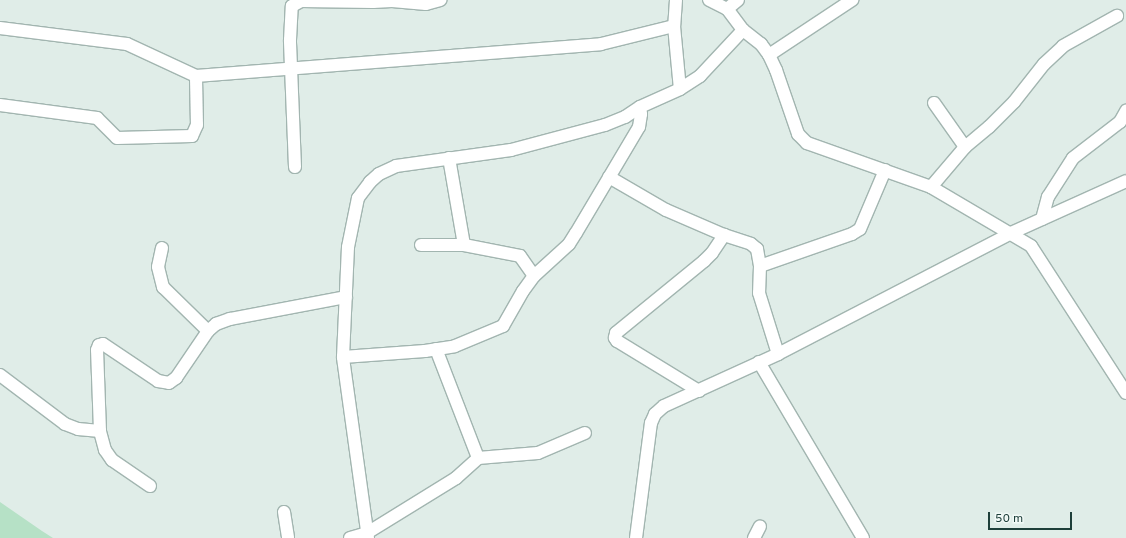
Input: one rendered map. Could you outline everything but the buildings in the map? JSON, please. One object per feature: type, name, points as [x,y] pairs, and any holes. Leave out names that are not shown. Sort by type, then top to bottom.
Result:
[{"type":"street","points":[[295,167],[290,40],[292,6],[302,1],[373,2],[392,0],[426,4],[440,0]]},
{"type":"street","points":[[676,0],[674,26],[680,89]]},
{"type":"street","points":[[709,0],[727,9],[743,30],[761,44],[769,55],[776,70],[798,134],[807,143],[930,187],[1031,246],[1126,393]]},
{"type":"street","points":[[727,9],[738,0]]},
{"type":"street","points":[[769,55],[852,0]]},
{"type":"street","points":[[930,187],[964,147],[989,127],[1014,102],[1044,64],[1063,46],[1117,16]]},
{"type":"street","points":[[0,28],[127,44],[196,76],[292,67],[601,44],[674,26]]},
{"type":"street","points":[[367,535],[343,357],[348,247],[358,198],[370,182],[379,174],[396,166],[511,150],[605,125],[625,117],[640,107],[680,89],[700,76],[743,30]]},
{"type":"street","points":[[0,105],[97,118],[117,138],[192,136],[197,125],[196,76]]},
{"type":"street","points":[[934,103],[964,147]]},
{"type":"street","points":[[343,357],[455,346],[503,326],[523,291],[534,276],[569,244],[639,128],[641,114],[640,107]]},
{"type":"street","points":[[1042,219],[1048,197],[1073,158],[1120,122],[1126,111]]},
{"type":"street","points":[[449,158],[464,245]]},
{"type":"street","points":[[760,266],[852,234],[860,229],[885,170]]},
{"type":"street","points":[[610,177],[666,210],[724,235],[751,244],[757,249],[760,266],[759,293],[778,354]]},
{"type":"street","points":[[636,538],[652,423],[655,414],[664,406],[778,354],[1011,233],[1126,181]]},
{"type":"street","points":[[699,391],[617,341],[615,338],[616,333],[704,261],[712,253],[724,235]]},
{"type":"street","points":[[421,245],[464,245],[520,256],[534,276]]},
{"type":"street","points":[[162,248],[158,267],[163,287],[208,331]]},
{"type":"street","points":[[150,486],[112,460],[105,450],[100,431],[97,350],[99,345],[103,344],[158,382],[169,383],[176,378],[208,331],[216,324],[230,319],[346,297]]},
{"type":"street","points":[[436,349],[478,458]]},
{"type":"street","points":[[759,362],[863,538]]},
{"type":"street","points":[[0,375],[65,424],[78,429],[100,431]]},
{"type":"street","points":[[350,538],[367,535],[456,478],[478,458],[538,453],[585,433]]},
{"type":"street","points":[[284,512],[288,538]]},
{"type":"street","points":[[754,538],[760,526]]},
{"type":"green space","points":[[0,502],[42,531],[53,538],[0,538]]}]
